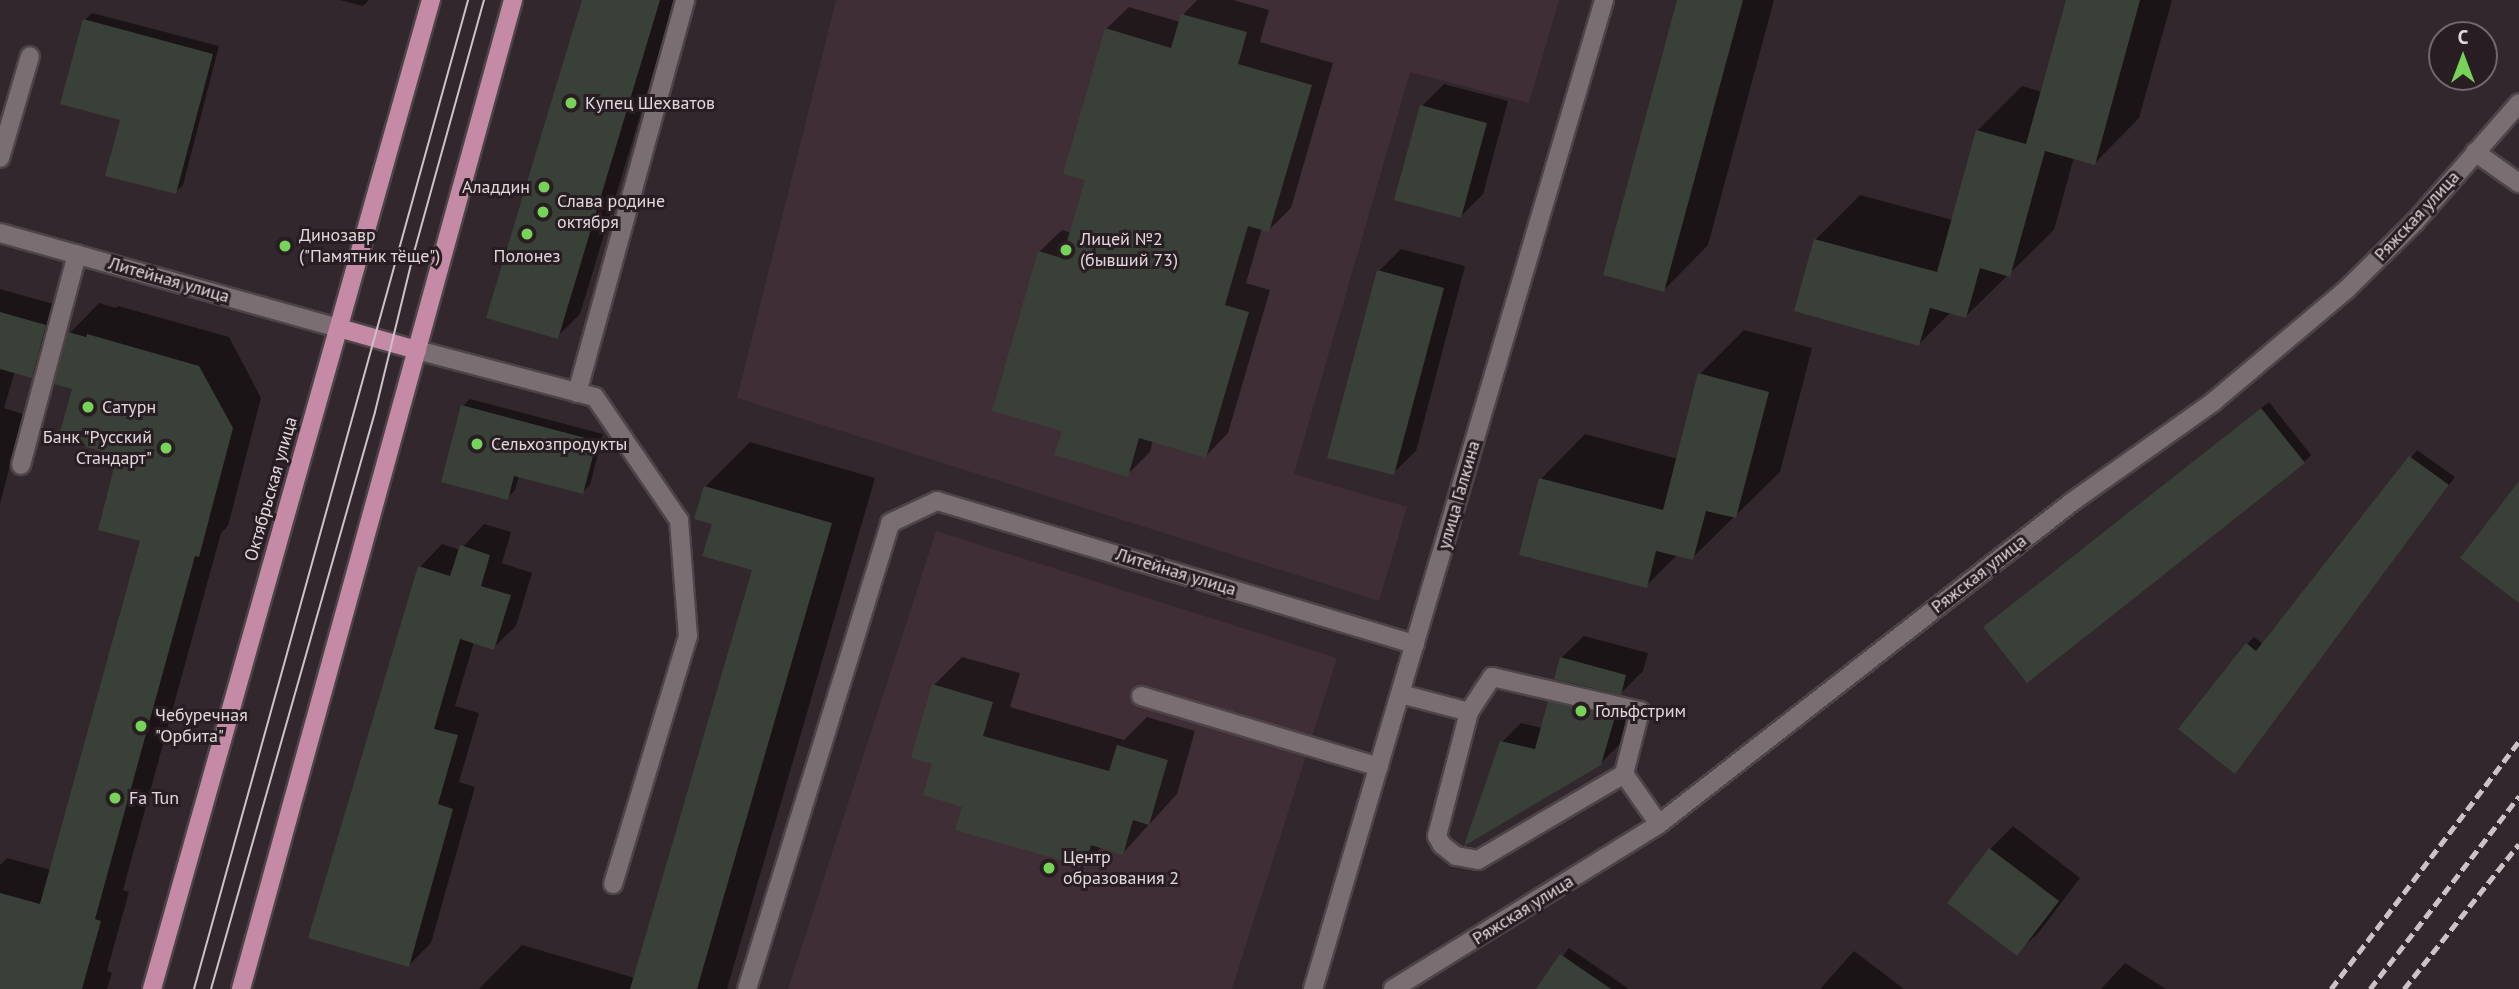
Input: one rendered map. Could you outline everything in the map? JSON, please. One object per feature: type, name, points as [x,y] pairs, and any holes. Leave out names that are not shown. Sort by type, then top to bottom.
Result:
[{"type":"main road","name":"Октябрьская улица","points":[[152,989],[432,0]]},
{"type":"main road","points":[[241,989],[513,0]]},
{"type":"main road","points":[[339,328],[417,350]]},
{"type":"street","points":[[577,393],[685,0]]},
{"type":"street","name":"улица Галкина","points":[[1313,989],[1604,0]]},
{"type":"street","points":[[0,158],[30,56]]},
{"type":"street","name":"Ряжская улица","points":[[1393,989],[1659,824],[2072,502],[2213,402],[2347,289],[2415,222],[2519,103]]},
{"type":"street","points":[[2475,152],[2519,183]]},
{"type":"street","name":"Литейная улица","points":[[0,233],[339,328]]},
{"type":"street","points":[[21,465],[77,254]]},
{"type":"street","points":[[417,350],[595,397],[679,520],[688,636],[613,884]]},
{"type":"street","name":"Литейная улица","points":[[747,989],[890,523],[937,501],[1415,644]]},
{"type":"street","points":[[1492,677],[1640,710],[1623,774],[1478,860],[1456,856],[1442,845],[1437,836],[1469,712],[1492,677]]},
{"type":"street","points":[[1401,694],[1469,712]]},
{"type":"street","points":[[1141,696],[1379,767]]},
{"type":"street","points":[[1623,774],[1659,824]]},
{"type":"shaded area","name":"Лицей №2 (бывший 73)","points":[[836,0],[1559,0],[1529,103],[1410,72],[1294,474],[1407,507],[1379,601],[737,398]]},
{"type":"shaded area","name":"Центр образования 2","points":[[936,531],[1337,658],[1232,989],[788,989]]},
{"type":"building","points":[[582,0],[660,0],[558,339],[486,318]]},
{"type":"building","points":[[1677,0],[1743,0],[1664,292],[1603,275]]},
{"type":"building","points":[[2066,0],[2140,0],[2095,165],[2045,151],[2010,277],[1980,268],[1966,318],[1930,308],[1919,346],[1794,311],[1814,239],[1937,272],[1976,130],[2026,144]]},
{"type":"building","points":[[1181,14],[1247,32],[1238,64],[1312,85],[1269,232],[1248,226],[1225,305],[1249,312],[1206,458],[1139,438],[1128,477],[1054,455],[1062,431],[992,411],[1038,251],[1062,258],[1085,180],[1063,174],[1105,28],[1171,48]]},
{"type":"building","points":[[83,19],[213,54],[176,194],[105,176],[120,120],[60,104]]},
{"type":"building","points":[[1420,105],[1487,123],[1461,218],[1394,200]]},
{"type":"building","points":[[1377,270],[1444,288],[1394,475],[1327,458]]},
{"type":"building","points":[[0,312],[46,325],[32,378],[0,369]]},
{"type":"building","points":[[68,332],[86,337],[87,334],[199,366],[233,428],[199,557],[195,556],[95,919],[101,921],[82,989],[0,989],[0,893],[40,904],[140,541],[98,530],[117,456],[58,439],[72,389],[54,384]]},
{"type":"building","points":[[1698,373],[1769,392],[1736,518],[1706,511],[1693,560],[1656,551],[1647,588],[1519,555],[1539,478],[1663,510]]},
{"type":"building","points":[[461,405],[597,441],[583,494],[514,476],[508,500],[441,482]]},
{"type":"building","points":[[2261,408],[2305,463],[2027,683],[1983,627]]},
{"type":"building","points":[[2409,456],[2449,485],[2235,774],[2178,729],[2246,643],[2256,651]]},
{"type":"building","points":[[2519,481],[2519,603],[2460,558]]},
{"type":"building","points":[[704,486],[832,523],[697,989],[630,989],[752,570],[702,556],[712,524],[694,519]]},
{"type":"building","points":[[460,545],[490,555],[481,586],[511,595],[494,650],[460,639],[434,729],[458,735],[438,804],[453,809],[409,967],[308,938],[418,566],[450,576]]},
{"type":"building","points":[[1560,657],[1626,675],[1621,695],[1554,679]]},
{"type":"building","points":[[932,684],[993,702],[983,736],[1109,771],[1117,745],[1168,760],[1149,825],[1133,820],[1123,855],[1091,845],[1085,867],[955,830],[962,807],[923,795],[932,764],[911,758]]},
{"type":"building","points":[[1548,701],[1615,717],[1601,765],[1464,846],[1500,741],[1535,749]]},
{"type":"building","points":[[1989,848],[2059,901],[2017,956],[1947,903]]},
{"type":"building","points":[[1560,954],[1611,989],[1536,989]]},
{"type":"tram line","points":[[194,989],[468,0]]},
{"type":"tram line","points":[[211,989],[375,412],[413,256],[484,0]]},
{"type":"railway","points":[[2331,989],[2519,741]]},
{"type":"railway","points":[[2370,989],[2519,796]]},
{"type":"railway","points":[[2404,989],[2519,844]]},
{"type":"place","name":"Купец Шехватов","points":[[571,103]]},
{"type":"place","name":"Аладдин","points":[[544,187]]},
{"type":"place","name":"Слава родине октября","points":[[543,212]]},
{"type":"place","name":"Полонез","points":[[527,234]]},
{"type":"place","name":"Динозавр (\"Памятник тёще\")","points":[[285,246]]},
{"type":"place","name":"Лицей №2 (бывший 73)","points":[[1066,250]]},
{"type":"place","name":"Сатурн","points":[[88,407]]},
{"type":"place","name":"Сельхозпродукты","points":[[477,444]]},
{"type":"place","name":"Банк \"Русский Стандарт\"","points":[[166,448]]},
{"type":"place","name":"Гольфстрим","points":[[1581,711]]},
{"type":"place","name":"Чебуречная \"Орбита\"","points":[[141,726]]},
{"type":"place","name":"Fa Tun","points":[[115,798]]},
{"type":"place","name":"Центр образования 2","points":[[1049,868]]}]
